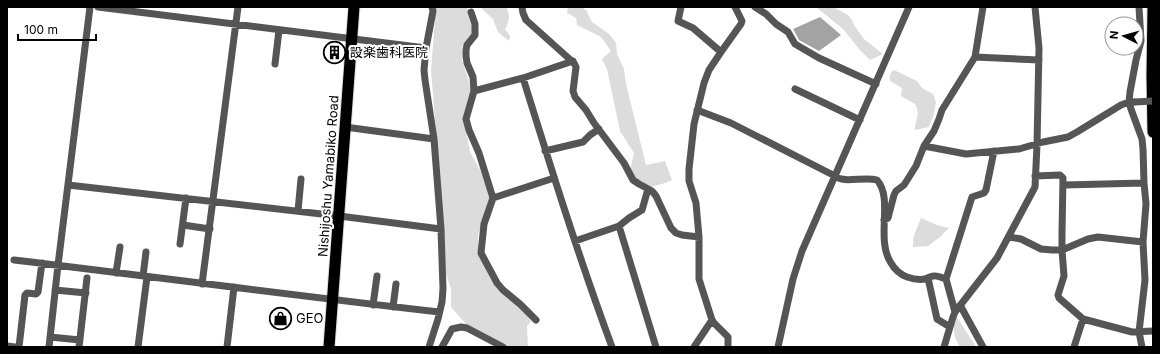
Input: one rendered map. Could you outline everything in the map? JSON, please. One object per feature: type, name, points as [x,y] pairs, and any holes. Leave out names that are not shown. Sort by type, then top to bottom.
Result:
[{"type":"highway","name":"Nishijoshu Yamabiko Road","points":[[330,347],[354,7]]},
{"type":"highway","points":[[1153,7],[1153,132]]},
{"type":"street","points":[[49,347],[90,7]]},
{"type":"street","points":[[98,7],[352,40],[426,48]]},
{"type":"street","points":[[202,284],[238,7]]},
{"type":"street","points":[[429,347],[442,302],[443,289],[441,230],[434,139],[424,80],[426,48],[433,11],[432,7]]},
{"type":"street","points":[[522,7],[526,20],[573,61],[576,67],[573,91],[575,97],[624,163],[633,180],[652,191],[656,196],[671,228],[682,235],[699,237]]},
{"type":"street","points":[[681,7],[678,21],[693,28],[721,52]]},
{"type":"street","points":[[728,347],[728,337],[712,320],[699,279],[699,237],[696,203],[689,181],[689,169],[697,110],[704,83],[709,70],[742,21],[735,7]]},
{"type":"street","points":[[755,7],[788,32],[795,44],[819,58],[876,84]]},
{"type":"street","points":[[778,347],[796,270],[804,246],[909,7]]},
{"type":"street","points":[[884,220],[888,218],[896,191],[904,185],[916,166],[924,146],[934,131],[942,110],[975,57],[983,7]]},
{"type":"street","points":[[944,347],[956,312],[997,258],[1035,187],[1039,60],[1038,28],[1035,7]]},
{"type":"street","points":[[1139,7],[1141,42],[1130,92],[1132,102],[1131,109],[1142,139],[1146,204],[1143,242],[1145,280],[1140,332],[1142,347]]},
{"type":"street","points":[[471,12],[475,24],[475,34],[467,45],[466,56],[467,63],[473,77],[474,91],[466,119],[468,130],[479,153],[493,198],[484,224],[481,253],[496,284],[536,320]]},
{"type":"street","points":[[274,64],[279,30]]},
{"type":"street","points":[[975,57],[1039,60]]},
{"type":"street","points":[[474,91],[523,78],[573,61]]},
{"type":"street","points":[[523,78],[545,151],[595,301],[612,347]]},
{"type":"street","points":[[795,89],[860,120]]},
{"type":"street","points":[[924,146],[961,154],[1019,149],[1068,137],[1121,105],[1132,102],[1153,101]]},
{"type":"street","points":[[697,110],[731,123],[835,176],[838,179],[844,180],[860,178],[877,180],[880,183],[884,194],[884,247],[887,257],[895,269],[907,277],[917,279],[935,276],[946,279]]},
{"type":"street","points":[[345,127],[434,139]]},
{"type":"street","points":[[545,151],[583,142],[590,134],[599,129]]},
{"type":"street","points":[[956,312],[946,279],[972,197],[984,193],[986,190],[994,151]]},
{"type":"street","points":[[1035,176],[1060,175],[1064,178],[1062,233],[1064,276],[1058,295],[1059,298],[1082,319],[1132,332],[1153,331]]},
{"type":"street","points":[[298,211],[301,178]]},
{"type":"street","points":[[493,198],[554,178]]},
{"type":"street","points":[[1064,185],[1144,183]]},
{"type":"street","points":[[68,184],[339,216],[441,230]]},
{"type":"street","points":[[575,241],[619,226],[642,210],[648,189]]},
{"type":"street","points":[[180,244],[186,198]]},
{"type":"street","points":[[183,225],[210,229]]},
{"type":"street","points":[[619,226],[656,347]]},
{"type":"street","points":[[1008,237],[1021,239],[1041,249],[1052,250],[1062,250],[1098,237],[1143,242]]},
{"type":"street","points":[[116,273],[120,247]]},
{"type":"street","points":[[138,347],[146,252]]},
{"type":"street","points":[[14,260],[439,312]]},
{"type":"street","points":[[19,347],[25,295],[27,293],[36,294],[38,292],[42,263]]},
{"type":"street","points":[[373,305],[377,276]]},
{"type":"street","points":[[50,337],[80,343],[87,278]]},
{"type":"street","points":[[928,278],[937,319],[950,327]]},
{"type":"street","points":[[393,307],[396,284]]},
{"type":"street","points":[[227,347],[234,287]]},
{"type":"street","points":[[55,290],[86,293]]},
{"type":"street","points":[[960,305],[983,347]]},
{"type":"street","points":[[1074,347],[1082,319]]},
{"type":"street","points":[[694,347],[712,320]]},
{"type":"street","points":[[442,347],[452,330],[460,327],[467,328],[503,347]]},
{"type":"street","points":[[7,346],[15,347]]},
{"type":"shaded area","points":[[436,7],[468,7],[467,8],[472,24],[472,34],[462,47],[462,60],[472,91],[464,119],[470,152],[488,184],[490,196],[487,214],[478,234],[478,254],[493,284],[501,293],[518,304],[531,321],[527,326],[528,347],[495,347],[470,329],[451,307],[451,289],[446,274],[431,70]]},
{"type":"shaded area","points":[[481,7],[506,7],[509,13],[509,18],[505,29],[510,36],[509,41],[498,32],[493,19]]},
{"type":"shaded area","points":[[565,7],[581,7],[586,10],[592,22],[609,34],[616,43],[617,54],[624,69],[626,84],[646,165],[665,161],[672,180],[651,187],[636,179],[630,171],[634,153],[620,131],[607,69],[602,59],[611,51],[601,37],[577,25],[576,18],[567,13],[568,9]]},
{"type":"shaded area","points":[[816,7],[833,7],[848,15],[864,39],[883,54],[870,60],[843,29]]},
{"type":"shaded area","points":[[820,17],[841,35],[819,51],[799,40],[793,29]]},
{"type":"shaded area","points":[[894,70],[917,81],[922,88],[933,94],[936,102],[934,114],[929,127],[915,130],[918,114],[917,108],[915,104],[901,96],[902,88],[890,81],[890,75]]},
{"type":"shaded area","points":[[921,218],[937,225],[949,228],[928,246],[913,247],[913,238]]},
{"type":"shaded area","points":[[955,317],[957,317],[976,347],[960,347],[954,333]]},
{"type":"place","name":"設楽歯科医院","points":[[335,52]]},
{"type":"place","name":"GEO","points":[[281,318]]}]
